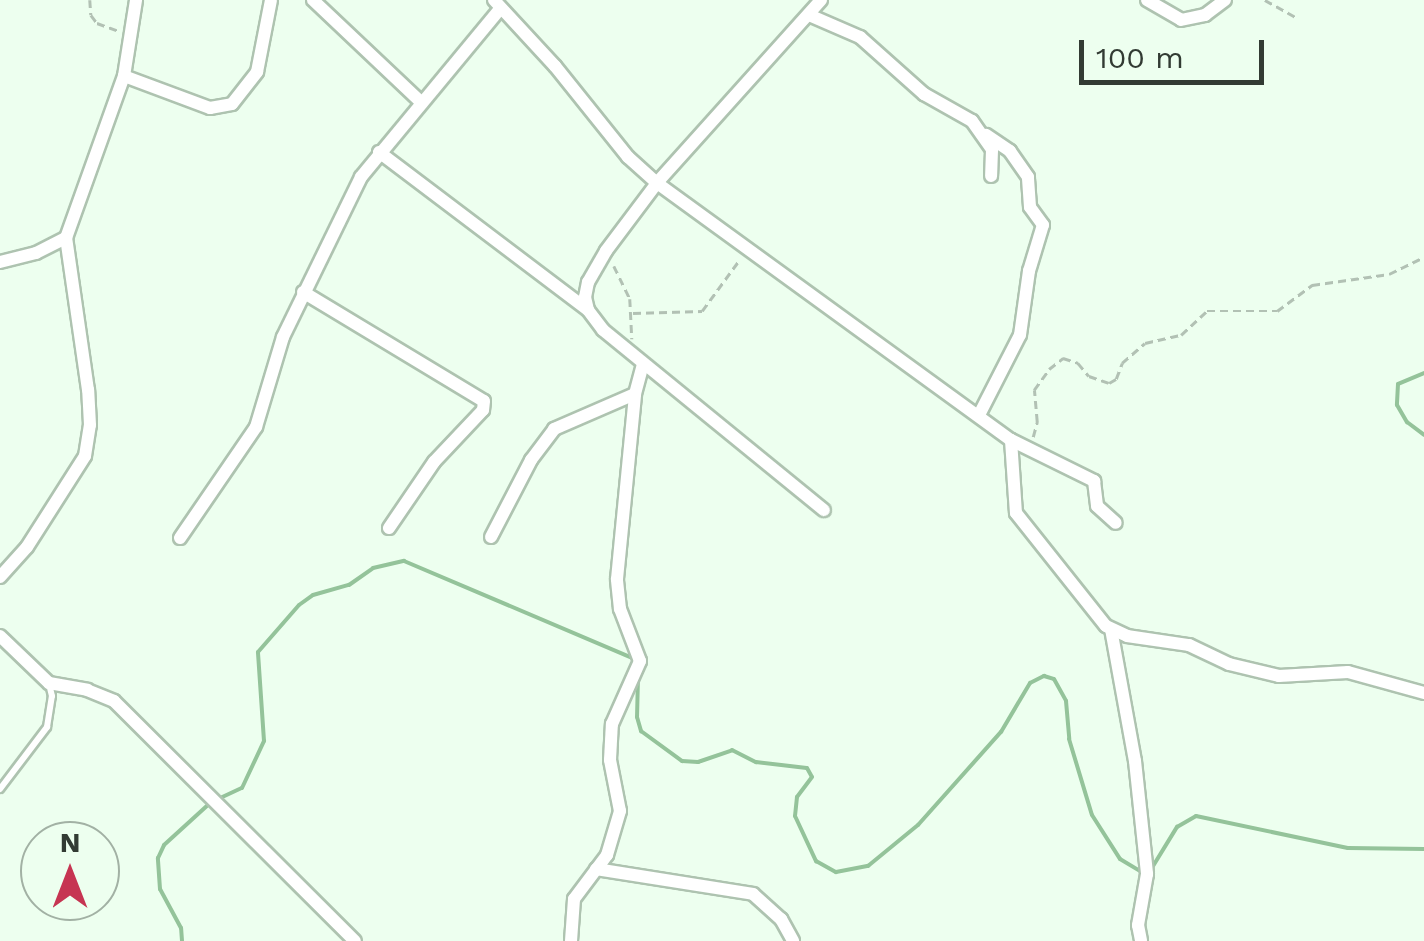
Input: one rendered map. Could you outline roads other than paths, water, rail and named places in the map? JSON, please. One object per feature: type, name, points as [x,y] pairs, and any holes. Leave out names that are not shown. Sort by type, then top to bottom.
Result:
[{"type":"street","points":[[0,577],[27,547],[84,456],[90,425],[88,390],[66,238],[86,172],[124,76],[136,0]]},
{"type":"street","points":[[124,76],[210,108],[232,104],[257,72],[271,0]]},
{"type":"street","points":[[313,0],[421,102]]},
{"type":"street","points":[[588,310],[588,282],[657,184],[821,0]]},
{"type":"street","points":[[1146,0],[1181,20],[1210,13],[1225,0]]},
{"type":"street","points":[[180,538],[256,427],[283,337],[344,206],[379,152],[498,4],[556,66],[617,145],[657,184],[1011,440],[1094,480],[1097,506],[1116,523]]},
{"type":"street","points":[[809,15],[869,43],[924,94],[972,121],[1010,151],[1028,177],[1030,207],[1042,220],[1042,230],[1031,264],[1020,335],[978,415]]},
{"type":"street","points":[[986,135],[992,150],[992,176]]},
{"type":"street","points":[[379,152],[588,310],[643,365],[824,510]]},
{"type":"street","points":[[0,262],[36,253],[66,238]]},
{"type":"street","points":[[302,292],[484,401],[483,410],[434,462],[389,528]]},
{"type":"street","points":[[571,941],[574,899],[612,843],[621,803],[610,760],[612,724],[640,660],[620,609],[617,579],[635,394],[643,365]]},
{"type":"street","points":[[490,537],[530,460],[554,428],[635,394]]},
{"type":"street","points":[[1011,440],[1016,513],[1086,604],[1111,629],[1139,639],[1189,645],[1229,664],[1279,676],[1348,672],[1424,693]]},
{"type":"street","points":[[1111,629],[1135,761],[1146,874],[1138,926],[1141,941]]},
{"type":"street","points":[[0,636],[48,682],[87,690],[114,701],[355,941]]},
{"type":"street","points":[[596,870],[752,894],[781,919],[794,941]]},
{"type":"lane","points":[[0,788],[46,727],[52,696],[48,682]]},
{"type":"waterway","points":[[1424,373],[1398,384],[1397,405],[1407,422],[1424,435]]},
{"type":"waterway","points":[[218,799],[242,788],[264,741],[258,652],[299,605],[313,595],[349,585],[373,568],[404,561],[633,658]]},
{"type":"waterway","points":[[638,677],[637,717],[641,731],[682,761],[698,762],[732,750],[756,762],[807,768],[812,777],[797,797],[795,816],[816,861],[836,872],[868,866],[918,825],[1001,732],[1030,683],[1044,676],[1054,679],[1066,701],[1069,739],[1092,815],[1120,859],[1142,872]]},
{"type":"waterway","points":[[182,941],[181,928],[160,889],[158,858],[164,845],[210,803]]},
{"type":"waterway","points":[[1150,871],[1177,827],[1196,816],[1348,848],[1424,849]]}]
